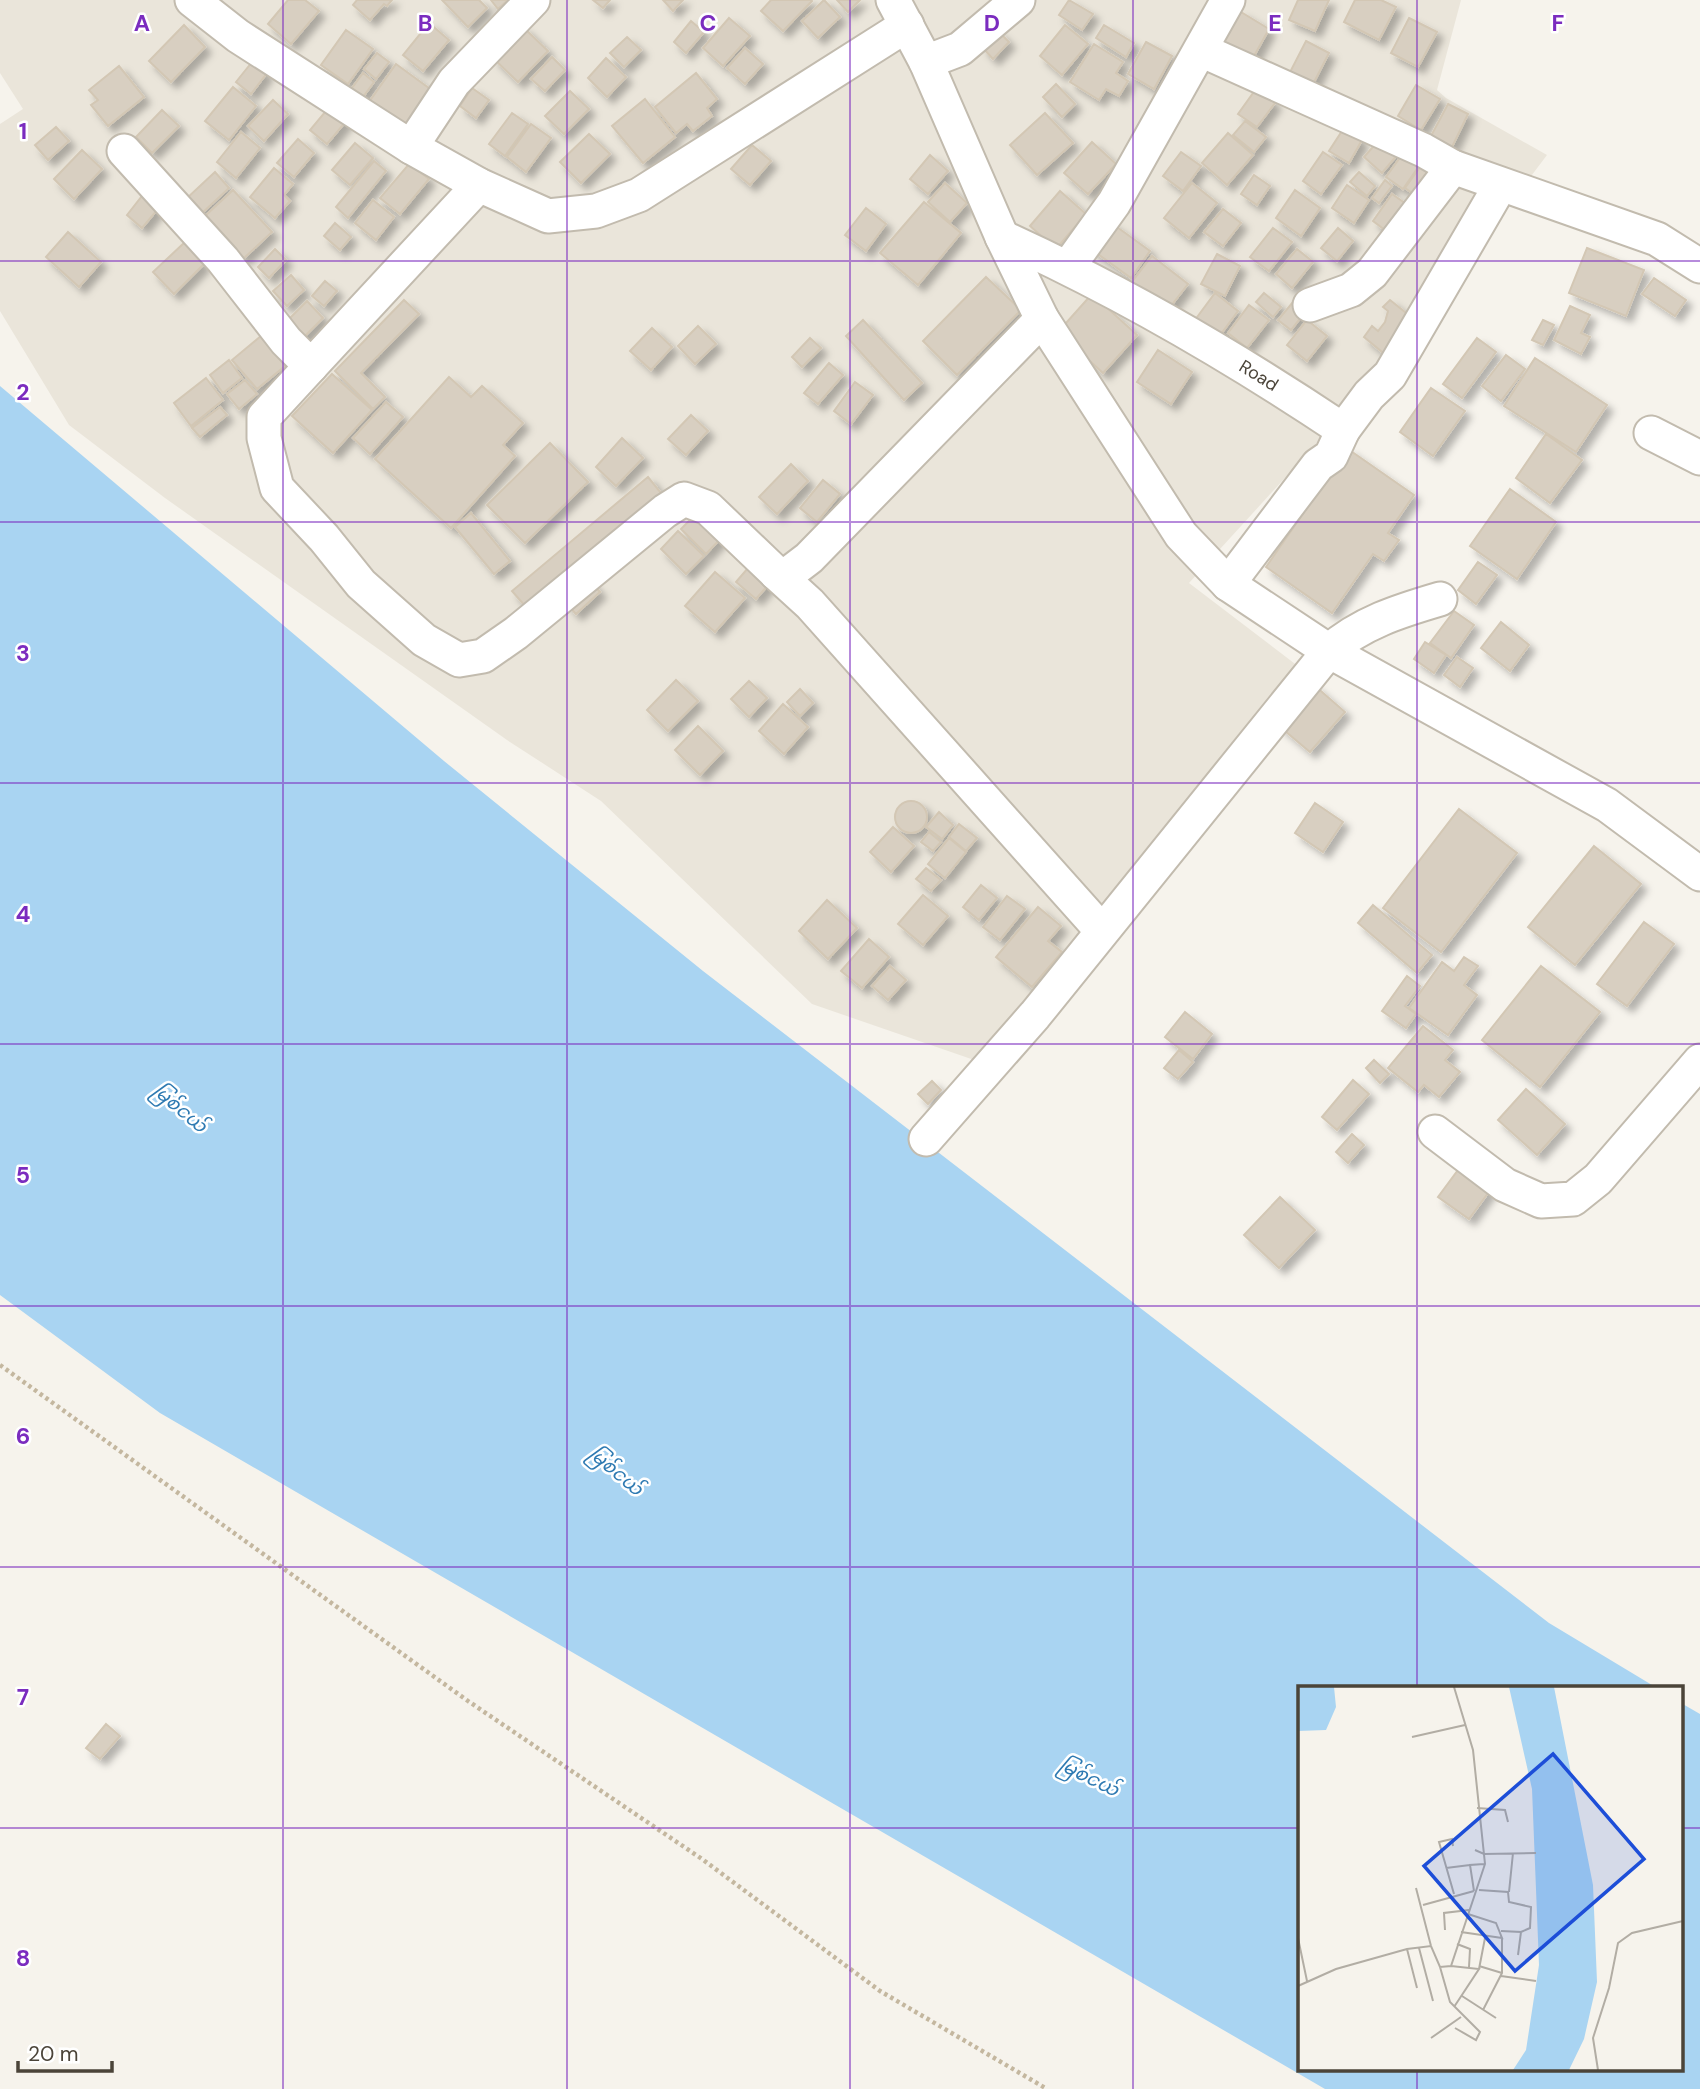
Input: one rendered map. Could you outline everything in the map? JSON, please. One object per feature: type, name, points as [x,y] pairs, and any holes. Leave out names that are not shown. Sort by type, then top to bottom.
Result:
[{"type":"street","points":[[192,0],[238,36],[411,147],[479,185],[548,216],[596,211],[639,195],[900,13],[926,62],[1002,237],[1042,319],[1181,535],[1228,584],[1329,651],[1607,804],[1700,874]]},
{"type":"street","points":[[411,147],[454,82],[533,0]]},
{"type":"street","points":[[926,62],[960,49],[1017,0]]},
{"type":"street","points":[[1068,267],[1114,203],[1228,0]]},
{"type":"street","points":[[1201,50],[1423,150],[1453,167],[1500,186],[1517,189],[1657,239],[1700,266]]},
{"type":"street","points":[[124,151],[223,260],[286,341],[311,366]]},
{"type":"street","points":[[1310,305],[1351,290],[1372,273],[1453,167]]},
{"type":"street","points":[[479,185],[264,417],[264,438],[277,488],[324,538],[361,584],[424,640],[459,660],[483,656],[516,633],[665,511],[684,499],[708,508],[810,604],[1102,931]]},
{"type":"street","points":[[1228,584],[1318,465],[1331,456],[1343,430],[1369,395],[1390,375],[1500,186]]},
{"type":"street","name":"Road","points":[[1002,237],[1068,267],[1250,367],[1343,430]]},
{"type":"street","points":[[776,573],[788,574],[809,558],[1042,319]]},
{"type":"street","points":[[1651,433],[1700,458]]},
{"type":"street","points":[[926,1139],[1035,1015],[1329,651],[1347,635],[1393,613],[1440,599]]},
{"type":"street","points":[[1436,1132],[1505,1185],[1541,1201],[1573,1199],[1598,1179],[1700,1061]]},
{"type":"path","points":[[0,1366],[468,1701],[702,1859],[880,1991],[1047,2089]]},
{"type":"shaded area","points":[[0,0],[1461,0],[1437,90],[1446,98],[1547,155],[1388,365],[1189,583],[1303,670],[980,1062],[812,1004],[601,801],[507,740],[165,498],[69,425],[0,311],[0,124],[23,109],[0,73]]},
{"type":"water","name":"မြစ်ငယ်","points":[[0,386],[444,761],[703,971],[1549,1623],[1654,1686],[1298,1686],[1298,2072],[1682,2072],[1682,1704],[1700,1714],[1700,2089],[1325,2089],[160,1413],[0,1295]]},
{"type":"building","points":[[288,0],[305,0],[319,11],[291,44],[268,24]]},
{"type":"building","points":[[357,0],[392,0],[387,6],[384,4],[370,20],[353,5]]},
{"type":"building","points":[[442,0],[479,0],[487,8],[468,27]]},
{"type":"building","points":[[491,0],[508,0],[498,9]]},
{"type":"building","points":[[593,0],[610,0],[603,8]]},
{"type":"building","points":[[663,0],[683,0],[673,11]]},
{"type":"building","points":[[771,0],[812,1],[783,31],[761,11]]},
{"type":"building","points":[[824,0],[840,17],[818,38],[802,21]]},
{"type":"building","points":[[837,0],[860,0],[848,12]]},
{"type":"building","points":[[1069,0],[1093,14],[1082,30],[1059,15]]},
{"type":"building","points":[[1298,0],[1329,0],[1315,31],[1289,20]]},
{"type":"building","points":[[1355,0],[1381,0],[1396,7],[1379,40],[1344,22]]},
{"type":"building","points":[[1241,12],[1269,29],[1249,65],[1220,48]]},
{"type":"building","points":[[729,18],[750,36],[723,66],[703,48]]},
{"type":"building","points":[[1409,18],[1437,32],[1418,67],[1391,53]]},
{"type":"building","points":[[691,21],[704,32],[686,53],[674,42]]},
{"type":"building","points":[[429,23],[449,40],[423,71],[403,55]]},
{"type":"building","points":[[184,25],[205,47],[171,82],[149,61]]},
{"type":"building","points":[[1065,25],[1088,44],[1062,75],[1040,56]]},
{"type":"building","points":[[1104,25],[1134,43],[1126,57],[1096,38]]},
{"type":"building","points":[[523,27],[548,51],[518,82],[493,58]]},
{"type":"building","points":[[346,30],[373,49],[348,84],[321,65]]},
{"type":"building","points":[[998,31],[1009,42],[993,59],[982,47]]},
{"type":"building","points":[[627,37],[641,50],[624,67],[610,53]]},
{"type":"building","points":[[1306,41],[1329,53],[1310,90],[1287,78]]},
{"type":"building","points":[[1146,42],[1172,56],[1154,89],[1128,74]]},
{"type":"building","points":[[1094,44],[1123,62],[1116,73],[1128,81],[1119,96],[1106,89],[1099,100],[1070,82]]},
{"type":"building","points":[[745,48],[763,64],[745,84],[727,68]]},
{"type":"building","points":[[377,53],[389,62],[376,79],[364,69]]},
{"type":"building","points":[[552,57],[565,70],[545,91],[531,79]]},
{"type":"building","points":[[606,58],[626,77],[607,97],[588,78]]},
{"type":"building","points":[[252,62],[267,73],[251,94],[236,82]]},
{"type":"building","points":[[396,64],[437,94],[410,132],[369,102]]},
{"type":"building","points":[[119,66],[144,97],[108,126],[91,105],[98,100],[89,90]]},
{"type":"building","points":[[363,73],[374,82],[363,97],[352,88]]},
{"type":"building","points":[[696,73],[717,99],[707,108],[712,116],[693,131],[687,124],[676,133],[655,107]]},
{"type":"building","points":[[1056,84],[1075,104],[1062,117],[1043,97]]},
{"type":"building","points":[[1416,85],[1440,99],[1421,130],[1398,116]]},
{"type":"building","points":[[233,87],[256,106],[229,140],[205,121]]},
{"type":"building","points":[[472,88],[489,100],[476,118],[460,106]]},
{"type":"building","points":[[1256,89],[1275,103],[1257,127],[1238,114]]},
{"type":"building","points":[[570,91],[589,109],[564,134],[545,116]]},
{"type":"building","points":[[645,99],[675,137],[643,163],[612,126]]},
{"type":"building","points":[[273,100],[288,114],[264,141],[248,126]]},
{"type":"building","points":[[1448,104],[1468,114],[1452,147],[1431,136]]},
{"type":"building","points":[[331,105],[348,119],[327,144],[310,130]]},
{"type":"building","points":[[162,110],[179,126],[152,153],[136,137]]},
{"type":"building","points":[[512,113],[528,124],[505,156],[489,144]]},
{"type":"building","points":[[1045,113],[1073,143],[1037,175],[1010,145]]},
{"type":"building","points":[[1245,121],[1266,137],[1254,152],[1233,135]]},
{"type":"building","points":[[531,124],[551,138],[526,172],[507,157]]},
{"type":"building","points":[[56,127],[69,141],[48,160],[35,145]]},
{"type":"building","points":[[1344,128],[1362,140],[1349,163],[1329,151]]},
{"type":"building","points":[[241,132],[260,148],[236,178],[217,162]]},
{"type":"building","points":[[1228,133],[1253,155],[1227,185],[1202,163]]},
{"type":"building","points":[[589,134],[610,154],[581,183],[560,162]]},
{"type":"building","points":[[298,139],[314,153],[294,177],[277,163]]},
{"type":"building","points":[[1380,139],[1398,154],[1382,173],[1364,157]]},
{"type":"building","points":[[1092,142],[1116,164],[1088,194],[1064,173]]},
{"type":"building","points":[[355,143],[373,158],[350,185],[332,170]]},
{"type":"building","points":[[752,145],[771,161],[750,185],[731,169]]},
{"type":"building","points":[[82,150],[102,169],[74,199],[54,179]]},
{"type":"building","points":[[1181,152],[1201,166],[1183,191],[1163,176]]},
{"type":"building","points":[[1323,152],[1342,165],[1321,194],[1303,181]]},
{"type":"building","points":[[1404,152],[1421,163],[1403,189],[1386,177]]},
{"type":"building","points":[[930,155],[948,171],[928,194],[910,179]]},
{"type":"building","points":[[374,161],[386,171],[348,218],[336,207]]},
{"type":"building","points":[[1423,163],[1433,170],[1415,195],[1405,188]]},
{"type":"building","points":[[409,164],[429,179],[400,214],[380,198]]},
{"type":"building","points":[[274,168],[293,184],[284,195],[290,201],[275,218],[250,197]]},
{"type":"building","points":[[215,172],[229,188],[200,215],[186,199]]},
{"type":"building","points":[[1359,172],[1375,186],[1367,196],[1350,182]]},
{"type":"building","points":[[1254,175],[1270,186],[1257,205],[1241,194]]},
{"type":"building","points":[[1385,180],[1392,186],[1379,203],[1372,198]]},
{"type":"building","points":[[945,183],[967,203],[950,222],[928,202]]},
{"type":"building","points":[[1192,183],[1217,203],[1189,238],[1164,218]]},
{"type":"building","points":[[1347,185],[1369,200],[1354,223],[1332,208]]},
{"type":"building","points":[[233,190],[272,232],[243,259],[204,217]]},
{"type":"building","points":[[1295,190],[1320,208],[1301,236],[1276,218]]},
{"type":"building","points":[[1060,191],[1086,214],[1056,249],[1030,226]]},
{"type":"building","points":[[1392,194],[1409,206],[1389,233],[1373,221]]},
{"type":"building","points":[[142,196],[158,209],[142,228],[127,215]]},
{"type":"building","points":[[373,200],[394,217],[376,240],[355,223]]},
{"type":"building","points":[[924,202],[961,233],[918,285],[880,253]]},
{"type":"building","points":[[866,208],[886,224],[866,251],[845,235]]},
{"type":"building","points":[[1223,209],[1241,223],[1223,246],[1204,232]]},
{"type":"building","points":[[1110,222],[1150,251],[1131,278],[1091,249]]},
{"type":"building","points":[[335,223],[351,237],[340,250],[324,236]]},
{"type":"building","points":[[1273,228],[1292,242],[1269,271],[1250,257]]},
{"type":"building","points":[[1338,228],[1353,241],[1337,261],[1321,248]]},
{"type":"building","points":[[68,232],[101,262],[79,287],[46,257]]},
{"type":"building","points":[[184,243],[204,264],[174,294],[153,272]]},
{"type":"building","points":[[1587,248],[1644,270],[1626,316],[1569,293]]},
{"type":"building","points":[[275,249],[286,260],[269,278],[258,267]]},
{"type":"building","points":[[1297,249],[1313,262],[1292,288],[1276,274]]},
{"type":"building","points":[[1217,254],[1240,266],[1225,296],[1201,284]]},
{"type":"building","points":[[1152,256],[1188,284],[1167,311],[1131,283]]},
{"type":"building","points":[[291,275],[304,290],[287,306],[273,291]]},
{"type":"building","points":[[986,277],[1021,310],[957,375],[923,341]]},
{"type":"building","points":[[1654,278],[1686,300],[1675,316],[1642,294]]},
{"type":"building","points":[[325,281],[337,291],[324,306],[312,296]]},
{"type":"building","points":[[1215,293],[1238,311],[1215,342],[1192,324]]},
{"type":"building","points":[[1264,293],[1281,307],[1273,317],[1256,302]]},
{"type":"building","points":[[1092,294],[1137,335],[1103,373],[1058,332]]},
{"type":"building","points":[[404,300],[419,314],[361,373],[385,397],[373,409],[335,371]]},
{"type":"building","points":[[1390,300],[1416,321],[1387,356],[1364,337],[1372,326],[1378,331],[1385,322],[1388,311],[1383,307]]},
{"type":"building","points":[[307,301],[323,318],[301,340],[284,324]]},
{"type":"building","points":[[1293,302],[1305,312],[1291,330],[1278,320]]},
{"type":"building","points":[[1249,305],[1269,320],[1247,348],[1228,333]]},
{"type":"building","points":[[1570,306],[1590,315],[1581,333],[1590,337],[1581,354],[1554,340]]},
{"type":"building","points":[[863,320],[922,383],[904,400],[846,336]]},
{"type":"building","points":[[1307,320],[1327,336],[1307,361],[1287,345]]},
{"type":"building","points":[[1543,320],[1554,325],[1543,345],[1532,340]]},
{"type":"building","points":[[698,326],[716,344],[695,364],[678,346]]},
{"type":"building","points":[[652,328],[672,347],[651,370],[630,351]]},
{"type":"building","points":[[261,336],[285,366],[257,389],[232,360]]},
{"type":"building","points":[[810,338],[821,348],[802,367],[792,357]]},
{"type":"building","points":[[1477,338],[1496,352],[1462,398],[1443,384]]},
{"type":"building","points":[[1158,350],[1192,372],[1171,404],[1137,382]]},
{"type":"building","points":[[1506,355],[1525,369],[1501,401],[1482,386]]},
{"type":"building","points":[[1535,358],[1607,405],[1576,452],[1504,406]]},
{"type":"building","points":[[229,360],[242,378],[223,393],[210,375]]},
{"type":"building","points":[[829,363],[843,375],[818,404],[804,393]]},
{"type":"building","points":[[332,374],[372,410],[333,453],[292,416]]},
{"type":"building","points":[[449,377],[471,397],[482,386],[523,423],[503,445],[515,456],[451,528],[375,459]]},
{"type":"building","points":[[206,378],[223,400],[191,426],[174,403]]},
{"type":"building","points":[[245,380],[257,394],[239,409],[227,394]]},
{"type":"building","points":[[855,382],[873,395],[851,424],[834,411]]},
{"type":"building","points":[[1431,388],[1465,411],[1433,456],[1400,432]]},
{"type":"building","points":[[386,402],[403,417],[370,454],[353,438]]},
{"type":"building","points":[[220,407],[227,415],[200,437],[192,428]]},
{"type":"building","points":[[691,415],[708,431],[686,455],[668,439]]},
{"type":"building","points":[[1546,434],[1582,460],[1550,503],[1516,478]]},
{"type":"building","points":[[622,438],[643,458],[616,486],[596,467]]},
{"type":"building","points":[[550,443],[588,482],[525,543],[487,505]]},
{"type":"building","points":[[1348,449],[1414,495],[1388,533],[1399,540],[1384,561],[1373,554],[1332,613],[1266,567]]},
{"type":"building","points":[[791,464],[808,481],[777,514],[759,497]]},
{"type":"building","points":[[648,477],[661,493],[526,607],[512,591]]},
{"type":"building","points":[[823,480],[840,494],[817,522],[800,508]]},
{"type":"building","points":[[1510,489],[1556,522],[1517,579],[1470,546]]},
{"type":"building","points":[[700,510],[725,534],[706,554],[681,529]]},
{"type":"building","points":[[471,513],[510,561],[494,574],[455,527]]},
{"type":"building","points":[[678,531],[704,556],[686,574],[661,549]]},
{"type":"building","points":[[755,560],[775,577],[756,599],[736,582]]},
{"type":"building","points":[[1478,562],[1497,575],[1476,604],[1458,590]]},
{"type":"building","points":[[715,572],[745,598],[715,632],[685,606]]},
{"type":"building","points":[[590,581],[600,592],[576,614],[566,603]]},
{"type":"building","points":[[1454,611],[1474,625],[1451,658],[1430,643]]},
{"type":"building","points":[[1501,622],[1529,645],[1510,671],[1481,648]]},
{"type":"building","points":[[1425,642],[1446,655],[1434,673],[1414,659]]},
{"type":"building","points":[[1457,657],[1473,668],[1460,687],[1444,675]]},
{"type":"building","points":[[676,680],[698,701],[668,731],[647,710]]},
{"type":"building","points":[[749,681],[767,698],[749,717],[731,699]]},
{"type":"building","points":[[1314,685],[1345,712],[1310,752],[1279,726]]},
{"type":"building","points":[[800,689],[813,703],[800,716],[787,702]]},
{"type":"building","points":[[783,704],[808,727],[784,754],[759,731]]},
{"type":"building","points":[[698,726],[723,751],[700,775],[675,750]]},
{"type":"building","points":[[911,801],[922,806],[927,817],[922,828],[911,833],[900,828],[895,817],[900,806]]},
{"type":"building","points":[[1315,803],[1343,822],[1323,852],[1295,833]]},
{"type":"building","points":[[1459,809],[1517,853],[1441,952],[1383,908]]},
{"type":"building","points":[[939,812],[953,825],[942,839],[926,827]]},
{"type":"building","points":[[959,824],[977,838],[966,851],[949,837]]},
{"type":"building","points":[[893,827],[914,846],[891,872],[870,852]]},
{"type":"building","points":[[929,832],[941,842],[933,851],[921,842]]},
{"type":"building","points":[[949,838],[966,852],[945,878],[928,864]]},
{"type":"building","points":[[1594,846],[1641,884],[1575,965],[1528,927]]},
{"type":"building","points":[[926,868],[941,880],[931,891],[916,879]]},
{"type":"building","points":[[981,885],[997,898],[979,920],[963,907]]},
{"type":"building","points":[[923,895],[948,916],[923,945],[898,924]]},
{"type":"building","points":[[1007,896],[1025,909],[1000,940],[983,927]]},
{"type":"building","points":[[827,900],[857,928],[828,959],[799,931]]},
{"type":"building","points":[[1373,905],[1432,955],[1417,973],[1358,923]]},
{"type":"building","points":[[1038,907],[1061,926],[1048,941],[1062,952],[1032,987],[996,957]]},
{"type":"building","points":[[1644,922],[1674,944],[1627,1006],[1597,984]]},
{"type":"building","points":[[869,939],[889,957],[862,988],[841,971]]},
{"type":"building","points":[[1464,957],[1478,966],[1464,985],[1477,995],[1448,1035],[1409,1008],[1442,962],[1454,971]]},
{"type":"building","points":[[890,966],[906,980],[888,1000],[872,986]]},
{"type":"building","points":[[1541,966],[1600,1012],[1540,1087],[1482,1040]]},
{"type":"building","points":[[1407,976],[1420,986],[1405,1006],[1416,1014],[1406,1028],[1382,1011]]},
{"type":"building","points":[[1185,1012],[1212,1034],[1193,1059],[1165,1037]]},
{"type":"building","points":[[1423,1026],[1453,1050],[1445,1060],[1460,1072],[1439,1097],[1424,1085],[1418,1092],[1388,1068]]},
{"type":"building","points":[[1179,1050],[1193,1062],[1178,1079],[1164,1068]]},
{"type":"building","points":[[1374,1060],[1389,1074],[1380,1083],[1366,1068]]},
{"type":"building","points":[[1353,1080],[1369,1094],[1337,1130],[1322,1117]]},
{"type":"building","points":[[932,1081],[941,1090],[928,1104],[918,1094]]},
{"type":"building","points":[[1526,1089],[1565,1124],[1537,1155],[1498,1120]]},
{"type":"building","points":[[1352,1134],[1364,1145],[1348,1163],[1336,1152]]},
{"type":"building","points":[[1461,1166],[1491,1189],[1469,1219],[1438,1197]]},
{"type":"building","points":[[1280,1197],[1315,1230],[1279,1268],[1244,1235]]},
{"type":"building","points":[[106,1724],[120,1736],[100,1759],[86,1748]]}]
